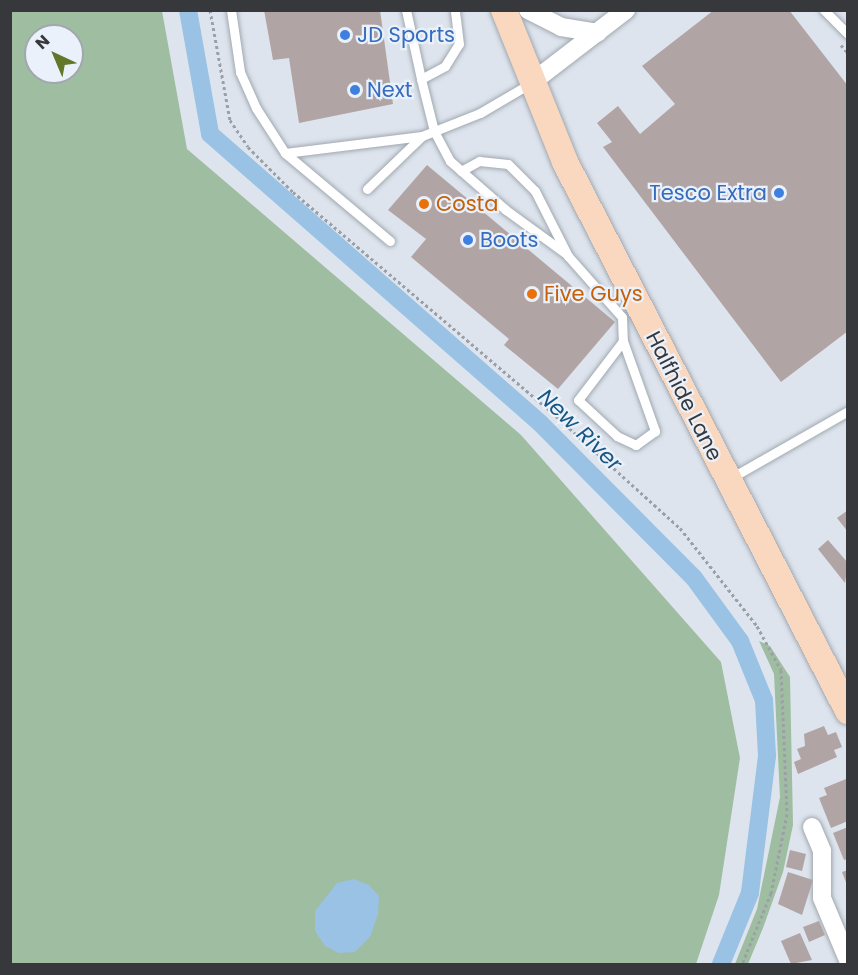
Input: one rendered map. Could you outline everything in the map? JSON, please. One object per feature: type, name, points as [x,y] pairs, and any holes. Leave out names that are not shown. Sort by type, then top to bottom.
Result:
[{"type":"main road","name":"Halfhide Lane","points":[[504,10],[531,83],[565,162],[727,481],[848,711]]},
{"type":"street","points":[[528,10],[561,27],[598,33]]},
{"type":"street","points":[[531,83],[626,10]]},
{"type":"street","points":[[812,827],[824,862],[821,892],[840,918],[846,949]]},
{"type":"lane","points":[[231,10],[240,72],[256,108],[285,153],[390,242]]},
{"type":"lane","points":[[406,10],[434,131],[450,161],[568,256],[622,317],[623,341],[655,431],[636,445],[617,436],[578,400],[623,341]]},
{"type":"lane","points":[[421,80],[445,66],[459,44],[455,10]]},
{"type":"lane","points":[[824,10],[848,34]]},
{"type":"lane","points":[[285,153],[422,136],[480,113],[531,83]]},
{"type":"lane","points":[[367,189],[422,136]]},
{"type":"lane","points":[[461,171],[479,161],[508,164],[536,191],[568,256]]},
{"type":"lane","points":[[727,481],[848,411]]},
{"type":"path","points":[[210,10],[230,120],[249,147],[293,192],[680,528],[756,626],[781,670],[787,814],[771,893],[742,964]]},
{"type":"green space","points":[[10,11],[162,11],[187,149],[521,435],[721,662],[740,758],[719,895],[696,964],[11,964]]},
{"type":"green space","points":[[759,641],[770,646],[790,677],[793,825],[783,872],[748,964],[735,964],[757,909],[780,797],[774,674]]},
{"type":"water","points":[[354,879],[369,885],[379,896],[378,914],[370,937],[355,952],[339,953],[325,946],[315,931],[315,911],[337,883]]},
{"type":"building","points":[[264,10],[380,10],[393,104],[299,123],[289,58],[273,60]]},
{"type":"building","points":[[714,10],[789,10],[848,86],[848,331],[781,382],[603,147],[612,142],[597,123],[618,106],[640,134],[675,104],[642,66]]},
{"type":"building","points":[[427,165],[615,322],[558,389],[504,345],[509,339],[411,257],[426,239],[388,210]]},
{"type":"building","points":[[848,510],[848,532],[837,518]]},
{"type":"building","points":[[828,540],[848,563],[845,583],[818,549]]},
{"type":"building","points":[[824,726],[828,735],[836,732],[842,747],[834,750],[837,757],[798,774],[794,762],[801,759],[797,749],[805,746],[804,734]]},
{"type":"building","points":[[846,779],[848,821],[831,828],[819,798],[827,795],[824,788]]},
{"type":"building","points":[[848,827],[848,859],[844,860],[833,833]]},
{"type":"building","points":[[790,850],[806,854],[802,871],[786,867]]},
{"type":"building","points":[[848,870],[848,885],[847,885],[842,872]]},
{"type":"building","points":[[788,872],[813,880],[802,915],[778,904]]},
{"type":"building","points":[[819,921],[825,935],[809,942],[803,927]]},
{"type":"building","points":[[800,933],[812,960],[791,964],[781,941]]},
{"type":"waterway","name":"New River","points":[[188,10],[210,134],[540,423],[694,578],[740,641],[764,700],[767,756],[750,893],[721,964]]},
{"type":"place","name":"JD Sports","points":[[345,35]]},
{"type":"place","name":"Next","points":[[355,90]]},
{"type":"place","name":"Tesco Extra","points":[[779,193]]},
{"type":"place","name":"Costa","points":[[424,204]]},
{"type":"place","name":"Boots","points":[[468,240]]},
{"type":"place","name":"Five Guys","points":[[532,294]]}]
